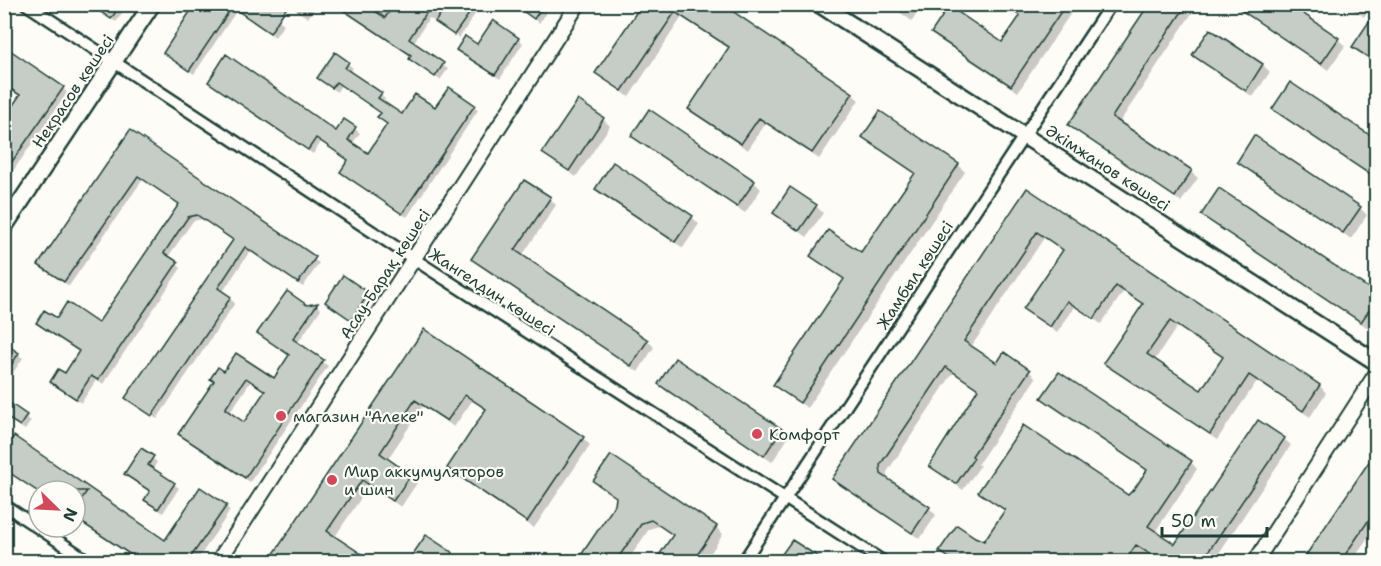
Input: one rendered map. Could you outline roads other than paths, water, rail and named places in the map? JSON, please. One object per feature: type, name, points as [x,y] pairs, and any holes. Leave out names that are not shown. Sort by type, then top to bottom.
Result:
[{"type":"main road","name":"Некрасов көшесі","points":[[4,227],[152,4]]},
{"type":"main road","name":"Әкімжанов көшесі","points":[[819,4],[1377,362]]},
{"type":"street","name":"Жангелдин көшесі","points":[[26,4],[414,259],[884,561]]},
{"type":"street","name":"Асау-Барақ көшесі","points":[[218,561],[578,4]]},
{"type":"street","name":"Жамбыл көшесі","points":[[743,561],[1111,4]]},
{"type":"street","points":[[1255,561],[1377,374]]},
{"type":"street","points":[[4,505],[90,561]]},
{"type":"place","name":"магазин \"Алеке\"","points":[[281,416]]},
{"type":"place","name":"Комфорт","points":[[757,434]]},
{"type":"place","name":"Мир аккумуляторов и шин","points":[[332,480]]}]
